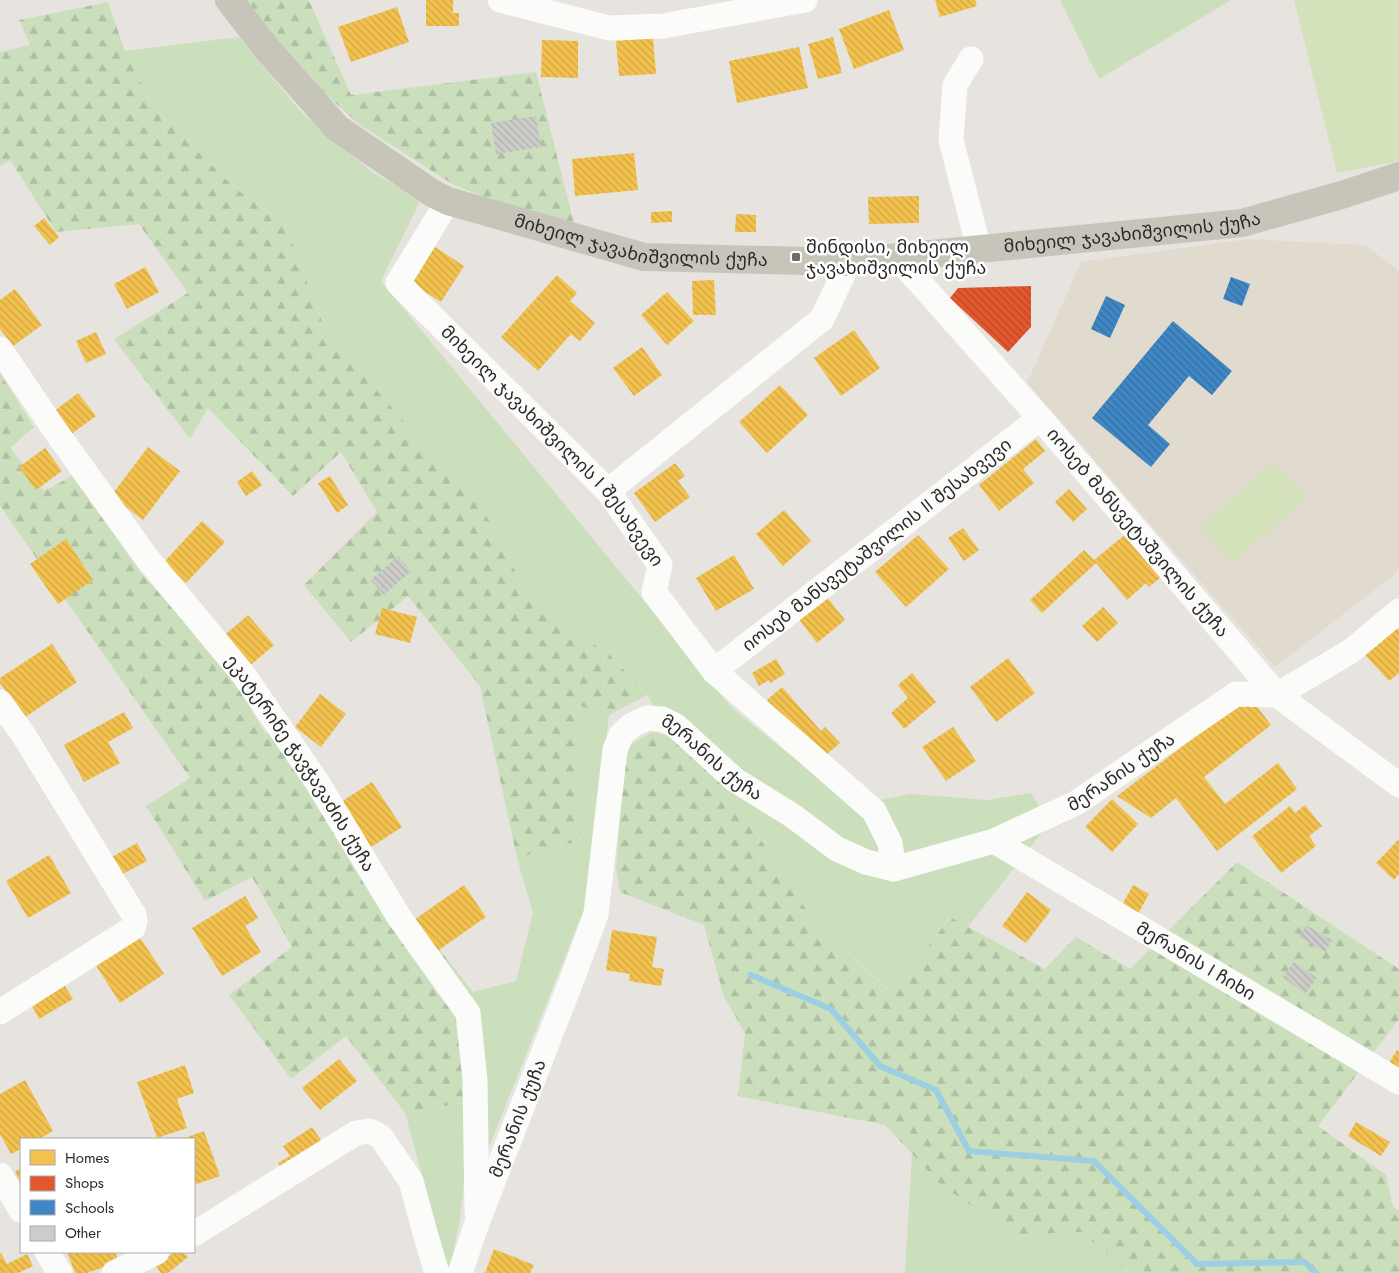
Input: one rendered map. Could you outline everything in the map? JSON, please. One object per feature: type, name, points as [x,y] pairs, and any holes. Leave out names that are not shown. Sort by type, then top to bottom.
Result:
[{"type":"main road","name":"მიხეილ ჯავახიშვილის ქუჩა","points":[[229,0],[266,49],[337,128],[432,194],[644,257],[849,262],[1242,222],[1345,194],[1399,176]]},
{"type":"street","points":[[500,0],[609,28],[663,26],[805,0]]},
{"type":"street","points":[[971,59],[955,85],[951,140],[979,249]]},
{"type":"street","name":"მიხეილ ჯავახიშვილის I შესახვევი","points":[[448,200],[398,283],[608,491],[660,564],[654,592],[714,671],[874,811],[890,843],[894,869]]},
{"type":"street","name":"იოსებ მანსვეტაშვილის ქუჩა","points":[[897,257],[1040,418],[1277,695],[1399,785]]},
{"type":"street","points":[[608,491],[822,319],[849,262]]},
{"type":"street","name":"ეკატერინე ჭავჭავაძის ქუჩა","points":[[0,349],[54,429],[147,558],[243,674],[317,782],[399,917],[468,1013],[475,1080],[477,1223]]},
{"type":"street","name":"იოსებ მანსვეტაშვილის II შესახვევი","points":[[714,671],[1040,418]]},
{"type":"street","points":[[1277,695],[1351,651],[1399,611]]},
{"type":"street","name":"მერანის ქუჩა","points":[[460,1273],[477,1223],[596,914],[615,750],[621,735],[632,725],[647,718],[662,718],[676,726],[735,780],[793,816],[837,849],[866,862],[894,869],[994,841],[1076,803],[1236,694],[1277,695]]},
{"type":"street","points":[[0,702],[23,734],[134,915],[135,921],[133,928],[0,1012]]},
{"type":"street","name":"მერანის I ჩიხი","points":[[994,841],[1399,1082]]},
{"type":"street","points":[[195,1233],[356,1133],[370,1131],[381,1137],[411,1181],[437,1273]]},
{"type":"street","points":[[0,1175],[20,1208]]},
{"type":"street","points":[[48,1253],[60,1273]]},
{"type":"street","points":[[114,1273],[156,1253]]},
{"type":"shaded area","points":[[1248,239],[1365,245],[1399,271],[1399,571],[1275,667],[1027,383],[1081,262]]},
{"type":"green space","points":[[242,0],[309,0],[351,95],[536,72],[575,228],[524,213],[454,185],[360,125],[308,79]]},
{"type":"green space","points":[[1060,0],[1231,0],[1099,79]]},
{"type":"green space","points":[[1294,0],[1399,0],[1399,161],[1337,173]]},
{"type":"green space","points":[[108,2],[125,51],[155,109],[235,188],[286,225],[326,332],[399,416],[475,498],[504,545],[527,599],[609,654],[647,695],[609,715],[574,704],[581,840],[517,858],[480,686],[408,596],[351,642],[304,585],[377,512],[341,452],[293,496],[208,408],[190,439],[114,339],[188,293],[139,224],[56,232],[10,160],[0,166],[0,52],[30,45],[19,20]]},
{"type":"green space","points":[[239,37],[301,112],[373,173],[421,199],[381,281],[732,708],[852,805],[911,794],[987,800],[1031,793],[1049,823],[968,927],[949,917],[894,994],[815,923],[723,782],[669,735],[647,695],[609,654],[527,599],[504,545],[399,416],[326,332],[286,225],[235,188],[155,109],[125,51]]},
{"type":"green space","points":[[0,373],[34,427],[10,448],[44,491],[72,476],[142,574],[232,676],[265,733],[289,719],[407,908],[473,992],[462,1103],[405,1113],[346,1036],[291,1079],[229,995],[292,947],[252,877],[205,901],[146,806],[190,778],[0,506]]},
{"type":"green space","points":[[1273,462],[1306,498],[1233,563],[1200,527]]},
{"type":"green space","points":[[574,704],[609,715],[589,897],[487,1152],[467,1155],[460,1219],[449,1273],[405,1113],[462,1103],[473,992],[516,981],[533,913],[517,858],[581,840]]},
{"type":"green space","points":[[652,732],[669,735],[723,782],[815,923],[893,994],[950,917],[1045,969],[1076,937],[1130,969],[1237,862],[1399,969],[1399,1019],[1318,1126],[1386,1175],[1393,1207],[1399,1211],[1399,1273],[1129,1273],[1082,1232],[1014,1235],[941,1185],[885,1125],[738,1096],[745,1033],[724,997],[704,925],[620,892],[616,868],[625,748]]},
{"type":"green space","points":[[912,1154],[941,1185],[1014,1235],[1082,1232],[1129,1273],[905,1273]]},
{"type":"building: Homes","points":[[426,0],[453,0],[453,13],[459,13],[459,26],[426,26]]},
{"type":"building: Homes","points":[[935,0],[975,0],[977,6],[940,17]]},
{"type":"building: Homes","points":[[397,7],[409,42],[351,62],[338,27]]},
{"type":"building: Homes","points":[[889,10],[904,50],[854,69],[839,29]]},
{"type":"building: Homes","points":[[833,37],[842,73],[818,79],[808,44]]},
{"type":"building: Homes","points":[[653,38],[656,74],[619,76],[616,41]]},
{"type":"building: Homes","points":[[542,40],[578,41],[578,78],[541,77]]},
{"type":"building: Homes","points":[[799,47],[808,88],[737,103],[729,61]]},
{"type":"building: Homes","points":[[634,153],[638,190],[575,196],[572,159]]},
{"type":"building: Homes","points":[[919,196],[919,223],[869,224],[868,197]]},
{"type":"building: Homes","points":[[672,211],[672,222],[651,223],[651,212]]},
{"type":"building: Homes","points":[[736,214],[756,215],[756,232],[735,232]]},
{"type":"building: Homes","points":[[44,218],[59,237],[50,245],[34,226]]},
{"type":"building: Homes","points":[[435,247],[464,266],[441,302],[411,283]]},
{"type":"building: Homes","points":[[145,267],[159,292],[127,309],[114,284]]},
{"type":"building: Homes","points":[[557,275],[577,293],[570,301],[595,323],[580,341],[571,334],[538,371],[501,337]]},
{"type":"building: Homes","points":[[714,280],[716,315],[693,315],[692,281]]},
{"type":"building: Homes","points":[[15,289],[42,325],[13,346],[0,329],[0,300]]},
{"type":"building: Homes","points":[[667,292],[694,321],[667,345],[641,315]]},
{"type":"building: Homes","points":[[854,330],[880,368],[841,396],[814,358]]},
{"type":"building: Homes","points":[[96,332],[106,354],[86,363],[76,341]]},
{"type":"building: Homes","points":[[642,347],[662,375],[634,396],[613,368]]},
{"type":"building: Homes","points":[[780,385],[808,415],[767,453],[739,422]]},
{"type":"building: Homes","points":[[78,393],[96,416],[70,435],[53,412]]},
{"type":"building: Homes","points":[[1036,439],[1045,451],[1023,469],[1034,483],[999,511],[979,485]]},
{"type":"building: Homes","points":[[148,447],[180,471],[143,520],[111,496]]},
{"type":"building: Homes","points":[[45,448],[62,471],[36,490],[19,467]]},
{"type":"building: Homes","points":[[675,463],[685,476],[678,481],[690,497],[655,522],[634,493]]},
{"type":"building: Homes","points":[[252,471],[262,485],[246,496],[237,482]]},
{"type":"building: Homes","points":[[330,476],[348,505],[337,513],[318,483]]},
{"type":"building: Homes","points":[[1069,489],[1087,509],[1073,522],[1055,502]]},
{"type":"building: Homes","points":[[784,510],[811,541],[783,566],[756,534]]},
{"type":"building: Homes","points":[[202,521],[225,542],[186,583],[164,562]]},
{"type":"building: Homes","points":[[963,528],[979,550],[964,561],[948,538]]},
{"type":"building: Homes","points":[[1126,534],[1161,577],[1149,587],[1146,583],[1127,600],[1096,563],[1042,613],[1030,600],[1084,550],[1094,560]]},
{"type":"building: Homes","points":[[918,535],[949,569],[906,607],[875,572]]},
{"type":"building: Homes","points":[[66,539],[93,580],[58,604],[30,564]]},
{"type":"building: Homes","points":[[734,555],[754,589],[716,611],[696,578]]},
{"type":"building: Homes","points":[[826,596],[845,620],[817,643],[798,618]]},
{"type":"building: Homes","points":[[1103,607],[1118,623],[1097,642],[1082,626]]},
{"type":"building: Homes","points":[[382,608],[417,617],[410,643],[375,634]]},
{"type":"building: Homes","points":[[248,615],[274,645],[246,669],[220,639]]},
{"type":"building: Homes","points":[[1397,627],[1399,630],[1399,673],[1389,681],[1365,655]]},
{"type":"building: Homes","points":[[52,644],[77,682],[24,718],[0,683],[0,678]]},
{"type":"building: Homes","points":[[1008,658],[1035,693],[996,722],[970,687]]},
{"type":"building: Homes","points":[[776,659],[785,674],[770,683],[769,680],[759,686],[752,673]]},
{"type":"building: Homes","points":[[912,673],[936,702],[904,729],[891,713],[908,698],[898,685]]},
{"type":"building: Homes","points":[[782,687],[821,731],[825,727],[840,743],[820,760],[767,700]]},
{"type":"building: Homes","points":[[320,694],[346,714],[321,747],[295,727]]},
{"type":"building: Homes","points":[[1249,696],[1271,725],[1204,777],[1225,804],[1278,763],[1297,789],[1217,851],[1176,798],[1151,818],[1117,796]]},
{"type":"building: Homes","points":[[124,712],[133,728],[108,742],[120,763],[84,782],[64,745]]},
{"type":"building: Homes","points":[[953,727],[976,761],[946,781],[922,747]]},
{"type":"building: Homes","points":[[372,782],[402,827],[368,849],[338,804]]},
{"type":"building: Homes","points":[[1112,799],[1138,824],[1112,852],[1085,827]]},
{"type":"building: Homes","points":[[1305,805],[1322,826],[1309,836],[1316,846],[1281,873],[1252,836],[1290,806],[1295,813]]},
{"type":"building: Homes","points":[[1399,839],[1399,874],[1394,880],[1376,863]]},
{"type":"building: Homes","points":[[137,843],[147,861],[119,876],[110,858]]},
{"type":"building: Homes","points":[[49,855],[71,893],[28,918],[6,881]]},
{"type":"building: Homes","points":[[464,885],[486,917],[433,954],[411,922]]},
{"type":"building: Homes","points":[[1133,885],[1149,894],[1137,916],[1121,907]]},
{"type":"building: Homes","points":[[1027,892],[1051,910],[1026,943],[1002,926]]},
{"type":"building: Homes","points":[[245,896],[258,918],[245,926],[261,952],[222,976],[192,928]]},
{"type":"building: Homes","points":[[612,930],[657,937],[652,967],[664,969],[661,986],[629,981],[630,974],[606,970]]},
{"type":"building: Homes","points":[[139,936],[164,974],[120,1003],[95,964]]},
{"type":"building: Homes","points":[[62,981],[73,999],[39,1019],[29,1000]]},
{"type":"building: Homes","points":[[1397,1050],[1399,1051],[1399,1068],[1389,1063]]},
{"type":"building: Homes","points":[[339,1059],[357,1081],[320,1110],[302,1088]]},
{"type":"building: Homes","points":[[185,1065],[194,1093],[177,1099],[187,1128],[157,1138],[137,1082]]},
{"type":"building: Homes","points":[[25,1080],[53,1131],[41,1138],[20,1138],[20,1150],[11,1154],[0,1134],[0,1094]]},
{"type":"building: Homes","points":[[1356,1122],[1390,1142],[1381,1156],[1348,1136]]},
{"type":"building: Homes","points":[[312,1127],[323,1143],[283,1170],[278,1163],[290,1156],[283,1146]]},
{"type":"building: Homes","points":[[204,1131],[220,1176],[195,1185],[195,1138],[185,1138]]},
{"type":"building: Homes","points":[[20,1169],[20,1181],[15,1172]]},
{"type":"building: Homes","points":[[494,1249],[534,1265],[530,1273],[485,1273]]},
{"type":"building: Homes","points":[[1,1253],[7,1264],[27,1254],[33,1266],[18,1273],[0,1273]]},
{"type":"building: Homes","points":[[67,1253],[115,1253],[119,1262],[87,1273],[75,1273]]},
{"type":"building: Homes","points":[[173,1253],[184,1253],[188,1257],[168,1273],[161,1273],[156,1266]]},
{"type":"building: Shops","points":[[1031,286],[1031,327],[1008,352],[950,298],[958,288]]},
{"type":"building: Schools","points":[[1231,277],[1250,284],[1242,306],[1223,299]]},
{"type":"building: Schools","points":[[1106,296],[1125,305],[1110,338],[1091,329]]},
{"type":"building: Schools","points":[[1173,321],[1232,371],[1212,395],[1189,376],[1148,425],[1170,444],[1151,467],[1092,418]]},
{"type":"building: Other","points":[[536,116],[541,147],[496,154],[491,123]]},
{"type":"building: Other","points":[[398,556],[411,571],[384,595],[371,580]]},
{"type":"building: Other","points":[[1306,925],[1332,940],[1325,952],[1299,937]]},
{"type":"building: Other","points":[[1294,962],[1317,978],[1305,994],[1283,977]]},
{"type":"waterway","points":[[751,975],[831,1009],[880,1066],[936,1090],[969,1151],[1094,1161],[1197,1264],[1305,1262],[1316,1273]]},
{"type":"place","name":"შინდისი, მიხეილ ჯავახიშვილის ქუჩა","points":[[796,257]]}]
